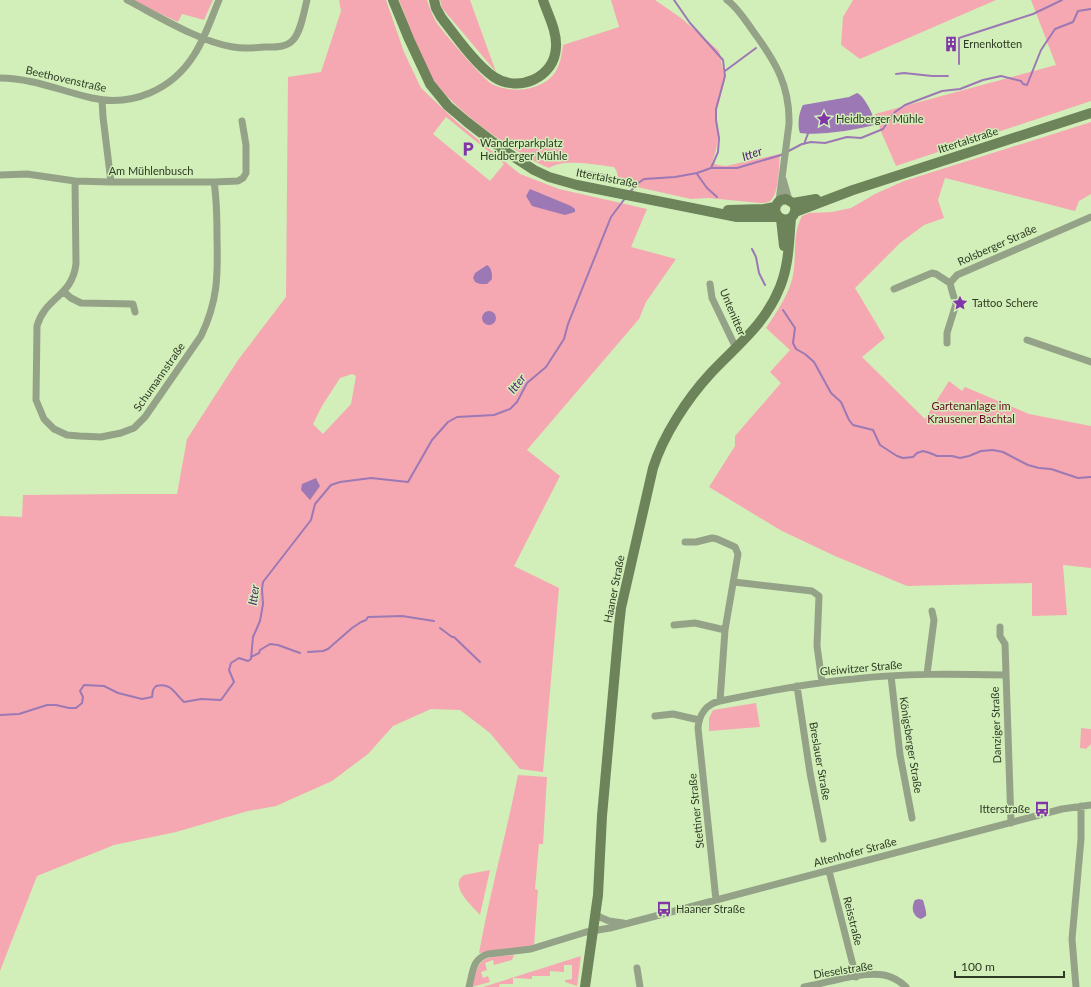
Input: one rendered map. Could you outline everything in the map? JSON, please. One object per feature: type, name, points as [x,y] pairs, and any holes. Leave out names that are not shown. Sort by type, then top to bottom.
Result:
[{"type":"main road","name":"Ittertalstraße","points":[[393,0],[408,40],[430,84],[448,106],[502,149],[534,170],[549,177],[577,185],[712,211],[764,209],[785,210],[802,202],[853,190],[1091,113]]},
{"type":"main road","points":[[434,0],[441,17],[481,66],[492,76],[500,80],[517,84],[536,79],[544,73],[550,66],[556,52],[555,37],[543,0]]},
{"type":"main road","name":"Haaner Straße","points":[[585,987],[598,895],[602,816],[618,626],[653,468],[662,446],[688,401],[711,373],[757,327],[766,314],[780,286],[787,264],[785,210]]},
{"type":"street","points":[[127,0],[203,38],[235,48],[286,46],[293,41],[298,33],[307,0]]},
{"type":"street","name":"Beethovenstraße","points":[[0,78],[39,82],[102,100],[133,99],[151,93],[169,84],[181,73],[193,57],[203,38],[219,0]]},
{"type":"street","name":"Haaner Straße","points":[[727,0],[742,16],[780,72],[789,114],[782,174],[785,210]]},
{"type":"street","points":[[102,100],[111,182]]},
{"type":"street","name":"Am Mühlenbusch","points":[[0,175],[27,174],[75,181],[111,182],[238,181],[243,178],[246,173],[246,146],[242,122]]},
{"type":"street","name":"Schumannstraße","points":[[75,181],[75,274],[71,283],[64,292],[49,304],[42,313],[37,326],[36,400],[44,419],[54,429],[67,435],[101,437],[121,433],[134,428],[146,417],[200,336],[206,324],[216,290],[218,273],[216,196],[214,182]]},
{"type":"street","name":"Rolsberger Straße","points":[[950,283],[958,275],[1091,217]]},
{"type":"street","points":[[894,289],[932,273],[950,283],[956,304],[947,333],[947,343]]},
{"type":"street","name":"Untenitter","points":[[710,284],[712,298],[736,348]]},
{"type":"street","points":[[64,292],[71,298],[81,303],[133,304],[136,312]]},
{"type":"street","points":[[1027,340],[1091,362]]},
{"type":"street","points":[[655,716],[673,714],[699,720],[707,707],[712,703],[720,701],[725,630],[738,554],[735,547],[717,539],[712,538],[696,542],[685,542]]},
{"type":"street","points":[[734,582],[812,591],[819,596],[817,646],[822,682]]},
{"type":"street","points":[[927,674],[934,620],[932,611]]},
{"type":"street","points":[[674,624],[695,623],[725,630]]},
{"type":"street","name":"Danziger Straße","points":[[1000,627],[1000,636],[1005,644],[1011,823]]},
{"type":"street","name":"Gleiwitzer Straße","points":[[720,701],[822,682],[927,674],[1006,675]]},
{"type":"street","name":"Königsberger Straße","points":[[891,676],[900,755],[912,818]]},
{"type":"street","name":"Breslauer Straße","points":[[797,686],[810,773],[823,839]]},
{"type":"street","name":"Stettiner Straße","points":[[699,720],[698,728],[716,900]]},
{"type":"street","name":"Altenhofer Straße","points":[[469,987],[476,961],[478,958],[488,954],[530,950],[593,930],[625,924],[1062,809],[1091,805]]},
{"type":"street","points":[[1076,987],[1072,939],[1081,839],[1081,806]]},
{"type":"street","name":"Reisstraße","points":[[829,871],[856,977]]},
{"type":"street","name":"Altenhofer Straße","points":[[595,915],[609,921],[625,924]]},
{"type":"street","points":[[637,968],[640,987]]},
{"type":"street","name":"Dieselstraße","points":[[808,987],[873,975],[886,976],[895,979],[906,987]]},
{"type":"green space","points":[[131,0],[213,0],[204,20],[182,14],[178,22]]},
{"type":"green space","points":[[339,0],[386,0],[404,52],[421,88],[458,123],[520,174],[559,189],[647,209],[631,247],[676,259],[646,302],[639,319],[527,450],[560,476],[514,566],[559,588],[543,772],[520,769],[490,733],[460,710],[431,709],[393,726],[368,754],[332,781],[276,806],[248,811],[176,832],[114,845],[37,876],[0,971],[0,516],[22,517],[23,495],[177,494],[187,439],[238,360],[286,297],[288,77],[321,72],[341,11]],"holes":[[[446,117],[504,164],[490,181],[433,134]],[[352,374],[356,376],[351,404],[323,434],[313,424],[322,406],[340,378]]]},
{"type":"green space","points":[[399,0],[427,0],[434,18],[439,25],[488,81],[500,87],[517,90],[534,87],[548,80],[558,67],[563,45],[619,27],[611,0],[655,0],[681,18],[719,51],[725,79],[717,110],[716,122],[718,137],[712,163],[726,166],[780,154],[776,190],[772,199],[764,203],[760,203],[708,198],[691,199],[619,183],[617,172],[614,167],[563,163],[549,168],[537,162],[517,151],[478,124],[441,90],[424,65]]},
{"type":"green space","points":[[440,0],[470,0],[496,72],[442,8]]},
{"type":"green space","points":[[853,0],[996,0],[860,59],[841,45],[843,17]]},
{"type":"green space","points":[[1031,0],[1091,0],[1091,101],[896,166],[875,114],[1056,65]]},
{"type":"green space","name":"Gartenanlage im Krausener Bachtal","points":[[1091,122],[1091,194],[1079,201],[1075,211],[945,178],[938,200],[944,218],[924,225],[900,243],[855,288],[885,338],[862,357],[925,419],[949,381],[962,391],[965,387],[1029,414],[1091,426],[1091,568],[1063,565],[1067,615],[1032,616],[1032,583],[907,586],[835,556],[782,531],[709,487],[735,446],[735,436],[781,383],[770,372],[790,350],[766,328],[784,300],[793,277],[796,235],[802,216],[809,213],[832,212],[851,208],[875,194],[904,181]]},
{"type":"green space","points":[[756,703],[760,727],[709,731],[709,718],[713,710]]},
{"type":"green space","points":[[1081,728],[1091,729],[1091,744],[1086,749],[1080,748]]},
{"type":"green space","points":[[518,775],[547,777],[543,844],[539,844],[535,889],[538,890],[534,946],[479,953],[488,908]]},
{"type":"green space","points":[[490,870],[480,915],[467,901],[460,890],[460,879],[464,875]]},
{"type":"green space","points":[[514,955],[512,960],[494,965],[493,960],[485,963],[487,970],[481,972],[483,978],[488,976],[490,982],[472,987],[480,963],[496,956]]},
{"type":"green space","points":[[581,956],[577,986],[565,982],[565,980],[572,979],[572,965],[564,965],[564,972],[550,971],[550,976],[532,976],[532,979],[513,978],[513,984],[500,984],[499,987],[483,987]]},
{"type":"shaded area","points":[[857,93],[863,98],[869,108],[874,118],[874,125],[837,132],[816,134],[800,133],[799,119],[800,111],[803,105],[849,97]]},
{"type":"shaded area","points":[[582,170],[610,175],[610,183],[577,176],[579,171]]},
{"type":"shaded area","points":[[530,189],[571,206],[575,209],[575,212],[565,215],[532,206],[526,196]]},
{"type":"shaded area","points":[[487,265],[491,269],[492,279],[487,284],[475,282],[473,278],[475,273]]},
{"type":"shaded area","points":[[486,311],[492,311],[496,315],[496,321],[492,325],[486,325],[482,321],[482,315]]},
{"type":"shaded area","points":[[316,478],[320,486],[310,500],[301,490],[302,484]]},
{"type":"shaded area","points":[[915,900],[923,900],[926,912],[926,916],[921,919],[914,914],[913,911]]},
{"type":"waterway","points":[[674,0],[690,23],[723,60],[725,76],[716,109],[719,138],[718,152],[711,168]]},
{"type":"waterway","points":[[959,64],[959,38],[1033,14],[1062,0]]},
{"type":"waterway","name":"Itter","points":[[630,192],[644,179],[675,177],[697,173],[711,168],[737,168],[781,155],[802,144],[811,142],[825,143],[847,137],[861,138],[883,129],[895,112],[905,105],[942,91],[960,89],[983,80],[1001,76],[1021,81],[1023,84],[1027,85],[1041,50],[1055,29],[1073,22],[1078,11],[1091,9]]},
{"type":"waterway","points":[[725,71],[756,48]]},
{"type":"waterway","points":[[896,74],[904,73],[948,76]]},
{"type":"waterway","points":[[804,144],[809,131]]},
{"type":"waterway","points":[[697,174],[707,188],[717,197]]},
{"type":"waterway","name":"Itter","points":[[0,715],[19,714],[47,705],[76,708],[82,703],[83,697],[80,691],[84,685],[104,686],[118,693],[142,699],[152,697],[153,690],[156,686],[161,685],[172,689],[184,702],[201,699],[221,700],[234,682],[229,670],[231,663],[239,658],[248,661],[251,659],[253,637],[260,621],[263,604],[263,582],[311,520],[315,504],[331,485],[340,482],[371,478],[408,482],[432,440],[448,422],[457,417],[494,415],[510,409],[517,402],[527,383],[546,367],[564,339],[568,324],[611,217],[626,197]]},
{"type":"waterway","points":[[752,249],[756,257],[759,273],[765,285]]},
{"type":"waterway","points":[[783,310],[795,328],[793,343],[796,349],[805,354],[814,362],[831,393],[841,402],[849,420],[853,425],[873,430],[880,445],[897,456],[903,458],[913,457],[917,453],[923,451],[937,456],[952,456],[960,458],[981,451],[993,450],[1003,452],[1028,465],[1051,469],[1078,478],[1091,477]]},
{"type":"waterway","points":[[308,652],[323,651],[328,649],[352,628],[366,620],[368,617],[402,616],[434,621]]},
{"type":"waterway","points":[[440,628],[454,637],[480,662]]},
{"type":"waterway","points":[[251,657],[259,653],[260,650],[270,644],[278,645],[300,653]]},
{"type":"place","name":"Ernenkotten","points":[[951,44]]},
{"type":"place","name":"Heidberger Mühle","points":[[824,119]]},
{"type":"place","name":"Wanderparkplatz Heidberger Mühle","points":[[468,149]]},
{"type":"place","name":"Tattoo Schere","points":[[960,303]]},
{"type":"place","name":"Itterstraße","points":[[1042,809]]},
{"type":"place","name":"Haaner Straße","points":[[664,909]]}]
